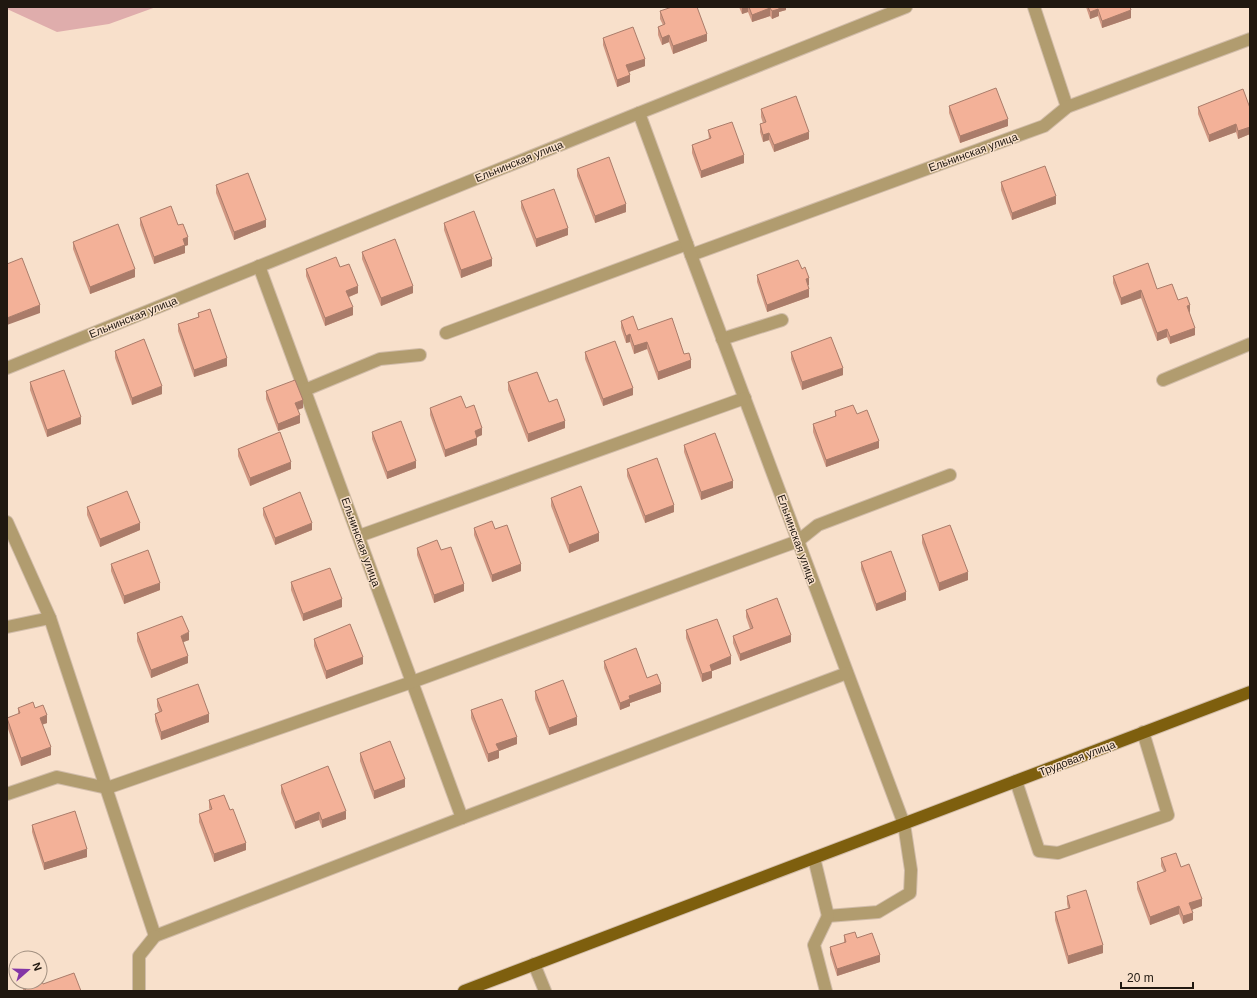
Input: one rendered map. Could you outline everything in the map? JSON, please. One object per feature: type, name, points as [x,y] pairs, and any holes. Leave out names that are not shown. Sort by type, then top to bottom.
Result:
[{"type":"main road","name":"Трудовая улица","points":[[464,991],[1250,692]]},
{"type":"street","points":[[639,113],[906,7]]},
{"type":"street","points":[[1034,7],[1067,107]]},
{"type":"street","name":"Ельнинская улица","points":[[689,249],[1044,126],[1067,107],[1250,39]]},
{"type":"street","name":"Ельнинская улица","points":[[7,368],[639,113],[904,824],[911,870],[910,893],[878,912],[828,916]]},
{"type":"street","points":[[446,333],[689,249]]},
{"type":"street","name":"Ельнинская улица","points":[[259,266],[462,818]]},
{"type":"street","points":[[722,339],[782,320]]},
{"type":"street","points":[[1163,380],[1250,344]]},
{"type":"street","points":[[305,390],[380,360],[420,354]]},
{"type":"street","points":[[359,536],[745,398]]},
{"type":"street","points":[[7,794],[57,777],[107,788],[412,682],[798,541],[818,525],[950,475]]},
{"type":"street","points":[[7,522],[10,537],[50,618],[155,936]]},
{"type":"street","points":[[7,627],[50,618]]},
{"type":"street","points":[[139,991],[139,956],[155,936],[462,818],[847,673]]},
{"type":"street","points":[[1016,781],[1039,851],[1058,853],[1168,815],[1144,732]]},
{"type":"street","points":[[814,858],[828,916],[814,944],[826,991]]},
{"type":"street","points":[[534,964],[545,991]]},
{"type":"shaded area","points":[[7,7],[156,7],[109,24],[57,32],[7,9]]},
{"type":"building","points":[[672,7],[697,7],[707,34],[673,46],[669,35],[662,38],[658,27],[665,24],[660,11]]},
{"type":"building","points":[[749,7],[779,7],[779,9],[772,11],[770,8],[752,15]]},
{"type":"building","points":[[1088,7],[1130,7],[1131,10],[1102,21],[1098,9],[1090,12]]},
{"type":"building","points":[[633,27],[645,59],[626,65],[630,75],[617,80],[603,38]]},
{"type":"building","points":[[996,88],[1008,119],[960,136],[949,106]]},
{"type":"building","points":[[1243,89],[1250,108],[1250,127],[1238,131],[1236,124],[1209,135],[1198,107]]},
{"type":"building","points":[[796,96],[809,132],[774,145],[769,133],[763,135],[760,124],[766,122],[761,109]]},
{"type":"building","points":[[732,122],[744,155],[701,171],[692,145],[711,138],[708,130]]},
{"type":"building","points":[[609,157],[626,204],[595,216],[577,169]]},
{"type":"building","points":[[1045,166],[1056,196],[1012,213],[1001,182]]},
{"type":"building","points":[[248,173],[266,220],[234,232],[216,185]]},
{"type":"building","points":[[554,189],[568,228],[536,239],[521,201]]},
{"type":"building","points":[[171,206],[178,225],[183,224],[188,237],[183,239],[185,245],[154,257],[140,218]]},
{"type":"building","points":[[474,211],[492,259],[461,270],[444,223]]},
{"type":"building","points":[[118,224],[135,269],[90,287],[73,242]]},
{"type":"building","points":[[395,239],[413,286],[381,298],[362,252]]},
{"type":"building","points":[[336,257],[340,267],[349,264],[358,286],[346,291],[353,307],[325,318],[306,269]]},
{"type":"building","points":[[22,258],[40,305],[7,318],[7,264]]},
{"type":"building","points":[[798,260],[802,269],[805,267],[809,278],[806,279],[809,289],[767,305],[757,275]]},
{"type":"building","points":[[1148,263],[1157,289],[1172,284],[1178,300],[1187,297],[1190,305],[1187,306],[1195,328],[1170,337],[1167,329],[1157,333],[1141,290],[1121,298],[1113,276]]},
{"type":"building","points":[[210,309],[227,358],[194,370],[178,324],[199,317],[198,313]]},
{"type":"building","points":[[633,316],[638,330],[672,318],[684,354],[689,353],[691,360],[658,372],[647,342],[634,346],[630,334],[626,336],[621,321]]},
{"type":"building","points":[[831,337],[843,368],[802,382],[791,352]]},
{"type":"building","points":[[144,339],[162,386],[132,398],[115,351]]},
{"type":"building","points":[[615,341],[633,388],[603,399],[585,352]]},
{"type":"building","points":[[64,370],[81,417],[47,430],[30,382]]},
{"type":"building","points":[[537,372],[549,402],[557,399],[565,421],[528,434],[508,382]]},
{"type":"building","points":[[295,380],[303,400],[295,403],[300,415],[278,424],[266,391]]},
{"type":"building","points":[[461,396],[466,408],[474,405],[482,428],[475,431],[477,438],[445,450],[430,408]]},
{"type":"building","points":[[853,405],[857,414],[867,410],[879,441],[826,460],[813,424],[836,416],[835,411]]},
{"type":"building","points":[[401,421],[416,461],[387,472],[372,432]]},
{"type":"building","points":[[280,432],[291,462],[250,478],[238,449]]},
{"type":"building","points":[[715,433],[733,481],[701,492],[684,445]]},
{"type":"building","points":[[657,458],[674,505],[645,516],[627,469]]},
{"type":"building","points":[[581,486],[599,533],[569,545],[551,498]]},
{"type":"building","points":[[127,491],[140,523],[100,539],[87,507]]},
{"type":"building","points":[[300,492],[312,523],[275,538],[263,508]]},
{"type":"building","points":[[492,521],[495,529],[507,525],[521,564],[492,575],[474,528]]},
{"type":"building","points":[[950,525],[968,572],[939,583],[922,535]]},
{"type":"building","points":[[437,540],[441,550],[451,547],[464,584],[434,595],[417,548]]},
{"type":"building","points":[[148,550],[160,583],[124,596],[111,564]]},
{"type":"building","points":[[891,551],[906,592],[876,604],[861,562]]},
{"type":"building","points":[[330,568],[342,599],[303,614],[291,582]]},
{"type":"building","points":[[777,598],[791,635],[740,654],[733,636],[753,628],[746,610]]},
{"type":"building","points":[[182,616],[189,632],[181,636],[188,656],[151,670],[137,633]]},
{"type":"building","points":[[717,619],[731,656],[710,665],[712,671],[702,674],[686,630]]},
{"type":"building","points":[[350,624],[363,657],[326,671],[314,639]]},
{"type":"building","points":[[636,648],[647,678],[657,674],[661,684],[629,696],[630,699],[620,703],[604,661]]},
{"type":"building","points":[[563,680],[577,717],[549,728],[535,691]]},
{"type":"building","points":[[198,684],[209,714],[161,732],[155,714],[162,711],[157,699]]},
{"type":"building","points":[[502,699],[517,737],[496,744],[499,750],[488,754],[471,710]]},
{"type":"building","points":[[33,702],[35,708],[43,705],[47,715],[40,718],[51,747],[21,758],[7,718],[20,713],[18,708]]},
{"type":"building","points":[[390,741],[405,779],[374,791],[360,753]]},
{"type":"building","points":[[328,766],[346,811],[322,820],[319,812],[295,822],[281,785]]},
{"type":"building","points":[[224,795],[230,810],[233,809],[246,843],[214,854],[199,814],[212,809],[209,800]]},
{"type":"building","points":[[75,811],[87,849],[44,863],[32,825]]},
{"type":"building","points":[[1176,853],[1181,867],[1189,864],[1202,899],[1189,903],[1193,913],[1183,916],[1179,906],[1150,917],[1137,882],[1166,871],[1161,858]]},
{"type":"building","points":[[1086,890],[1103,945],[1068,956],[1055,912],[1070,908],[1067,896]]},
{"type":"building","points":[[855,932],[857,938],[872,933],[880,955],[837,969],[830,947],[846,942],[844,935]]},
{"type":"building","points":[[74,973],[81,991],[26,990],[48,990],[48,982]]}]
